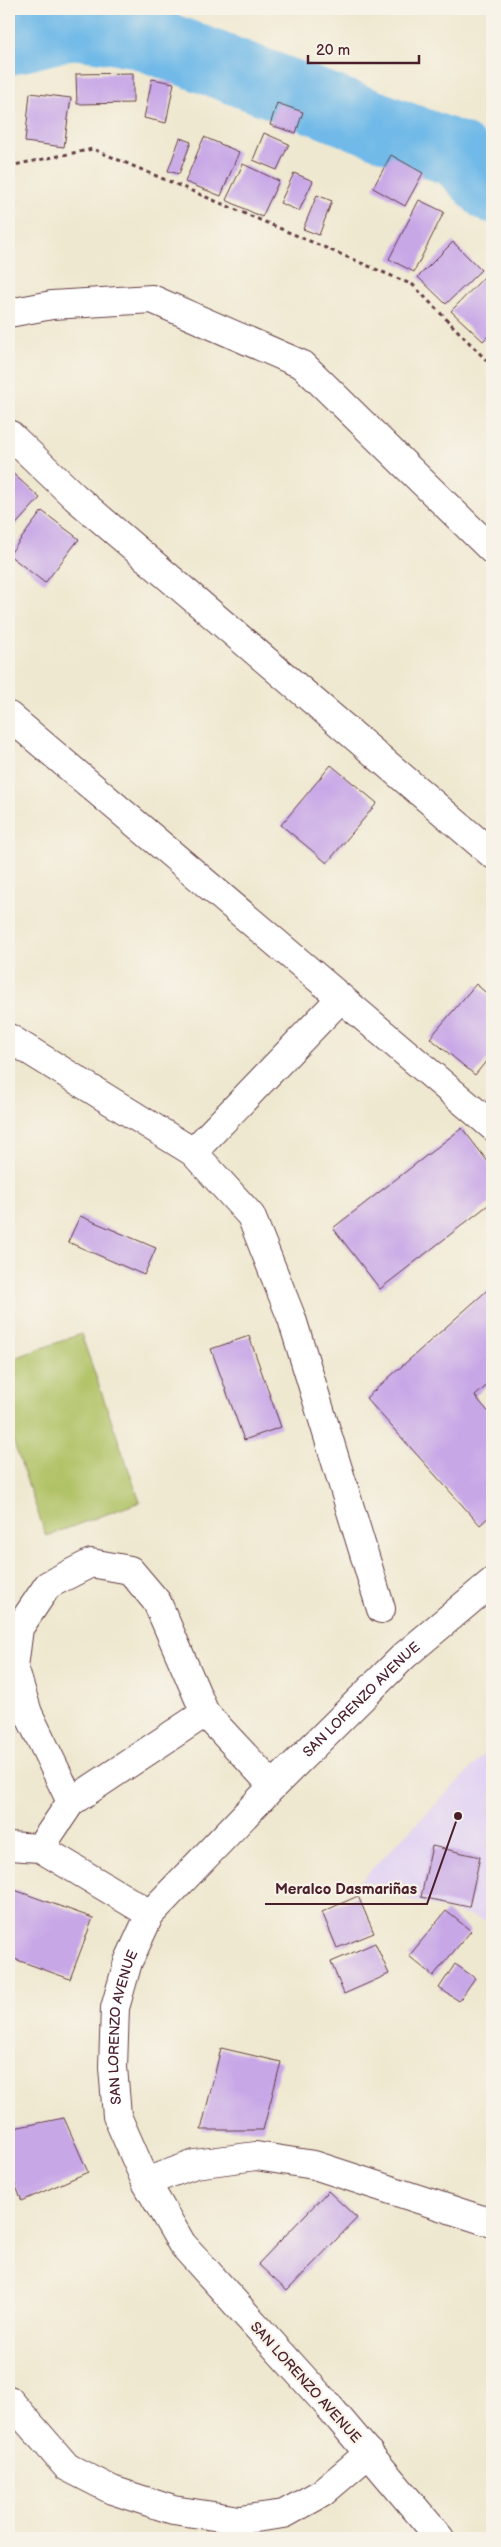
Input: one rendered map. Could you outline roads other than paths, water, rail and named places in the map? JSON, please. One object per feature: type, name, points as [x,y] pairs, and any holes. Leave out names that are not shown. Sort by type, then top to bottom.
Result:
[{"type":"street","points":[[9,313],[52,305],[152,299],[303,365],[492,550]]},
{"type":"street","points":[[9,434],[75,497],[492,854]]},
{"type":"street","points":[[9,716],[340,999],[492,1126]]},
{"type":"street","points":[[193,1152],[340,999]]},
{"type":"street","points":[[9,1038],[193,1152],[251,1216],[292,1319],[381,1609]]},
{"type":"street","points":[[71,1802],[28,1713],[14,1667],[19,1628],[48,1585],[91,1564],[130,1570],[156,1602],[205,1713],[273,1786]]},
{"type":"street","name":"SAN LORENZO AVENUE","points":[[440,2538],[369,2453],[182,2244],[146,2182],[117,2116],[113,2067],[115,2008],[128,1962],[150,1914],[273,1786],[404,1656],[492,1582]]},
{"type":"street","points":[[40,1848],[71,1802],[205,1713]]},
{"type":"street","points":[[9,1846],[40,1848],[150,1914]]},
{"type":"street","points":[[146,2182],[195,2164],[256,2156],[314,2165],[492,2222]]},
{"type":"street","points":[[9,2400],[68,2467],[112,2490],[173,2510],[202,2515],[240,2520],[284,2514],[322,2493],[369,2453]]},
{"type":"waterway","points":[[9,42],[72,26],[135,34],[458,155],[492,190]]},
{"type":"place","name":"Meralco Dasmariñas","points":[[458,1816]]}]
